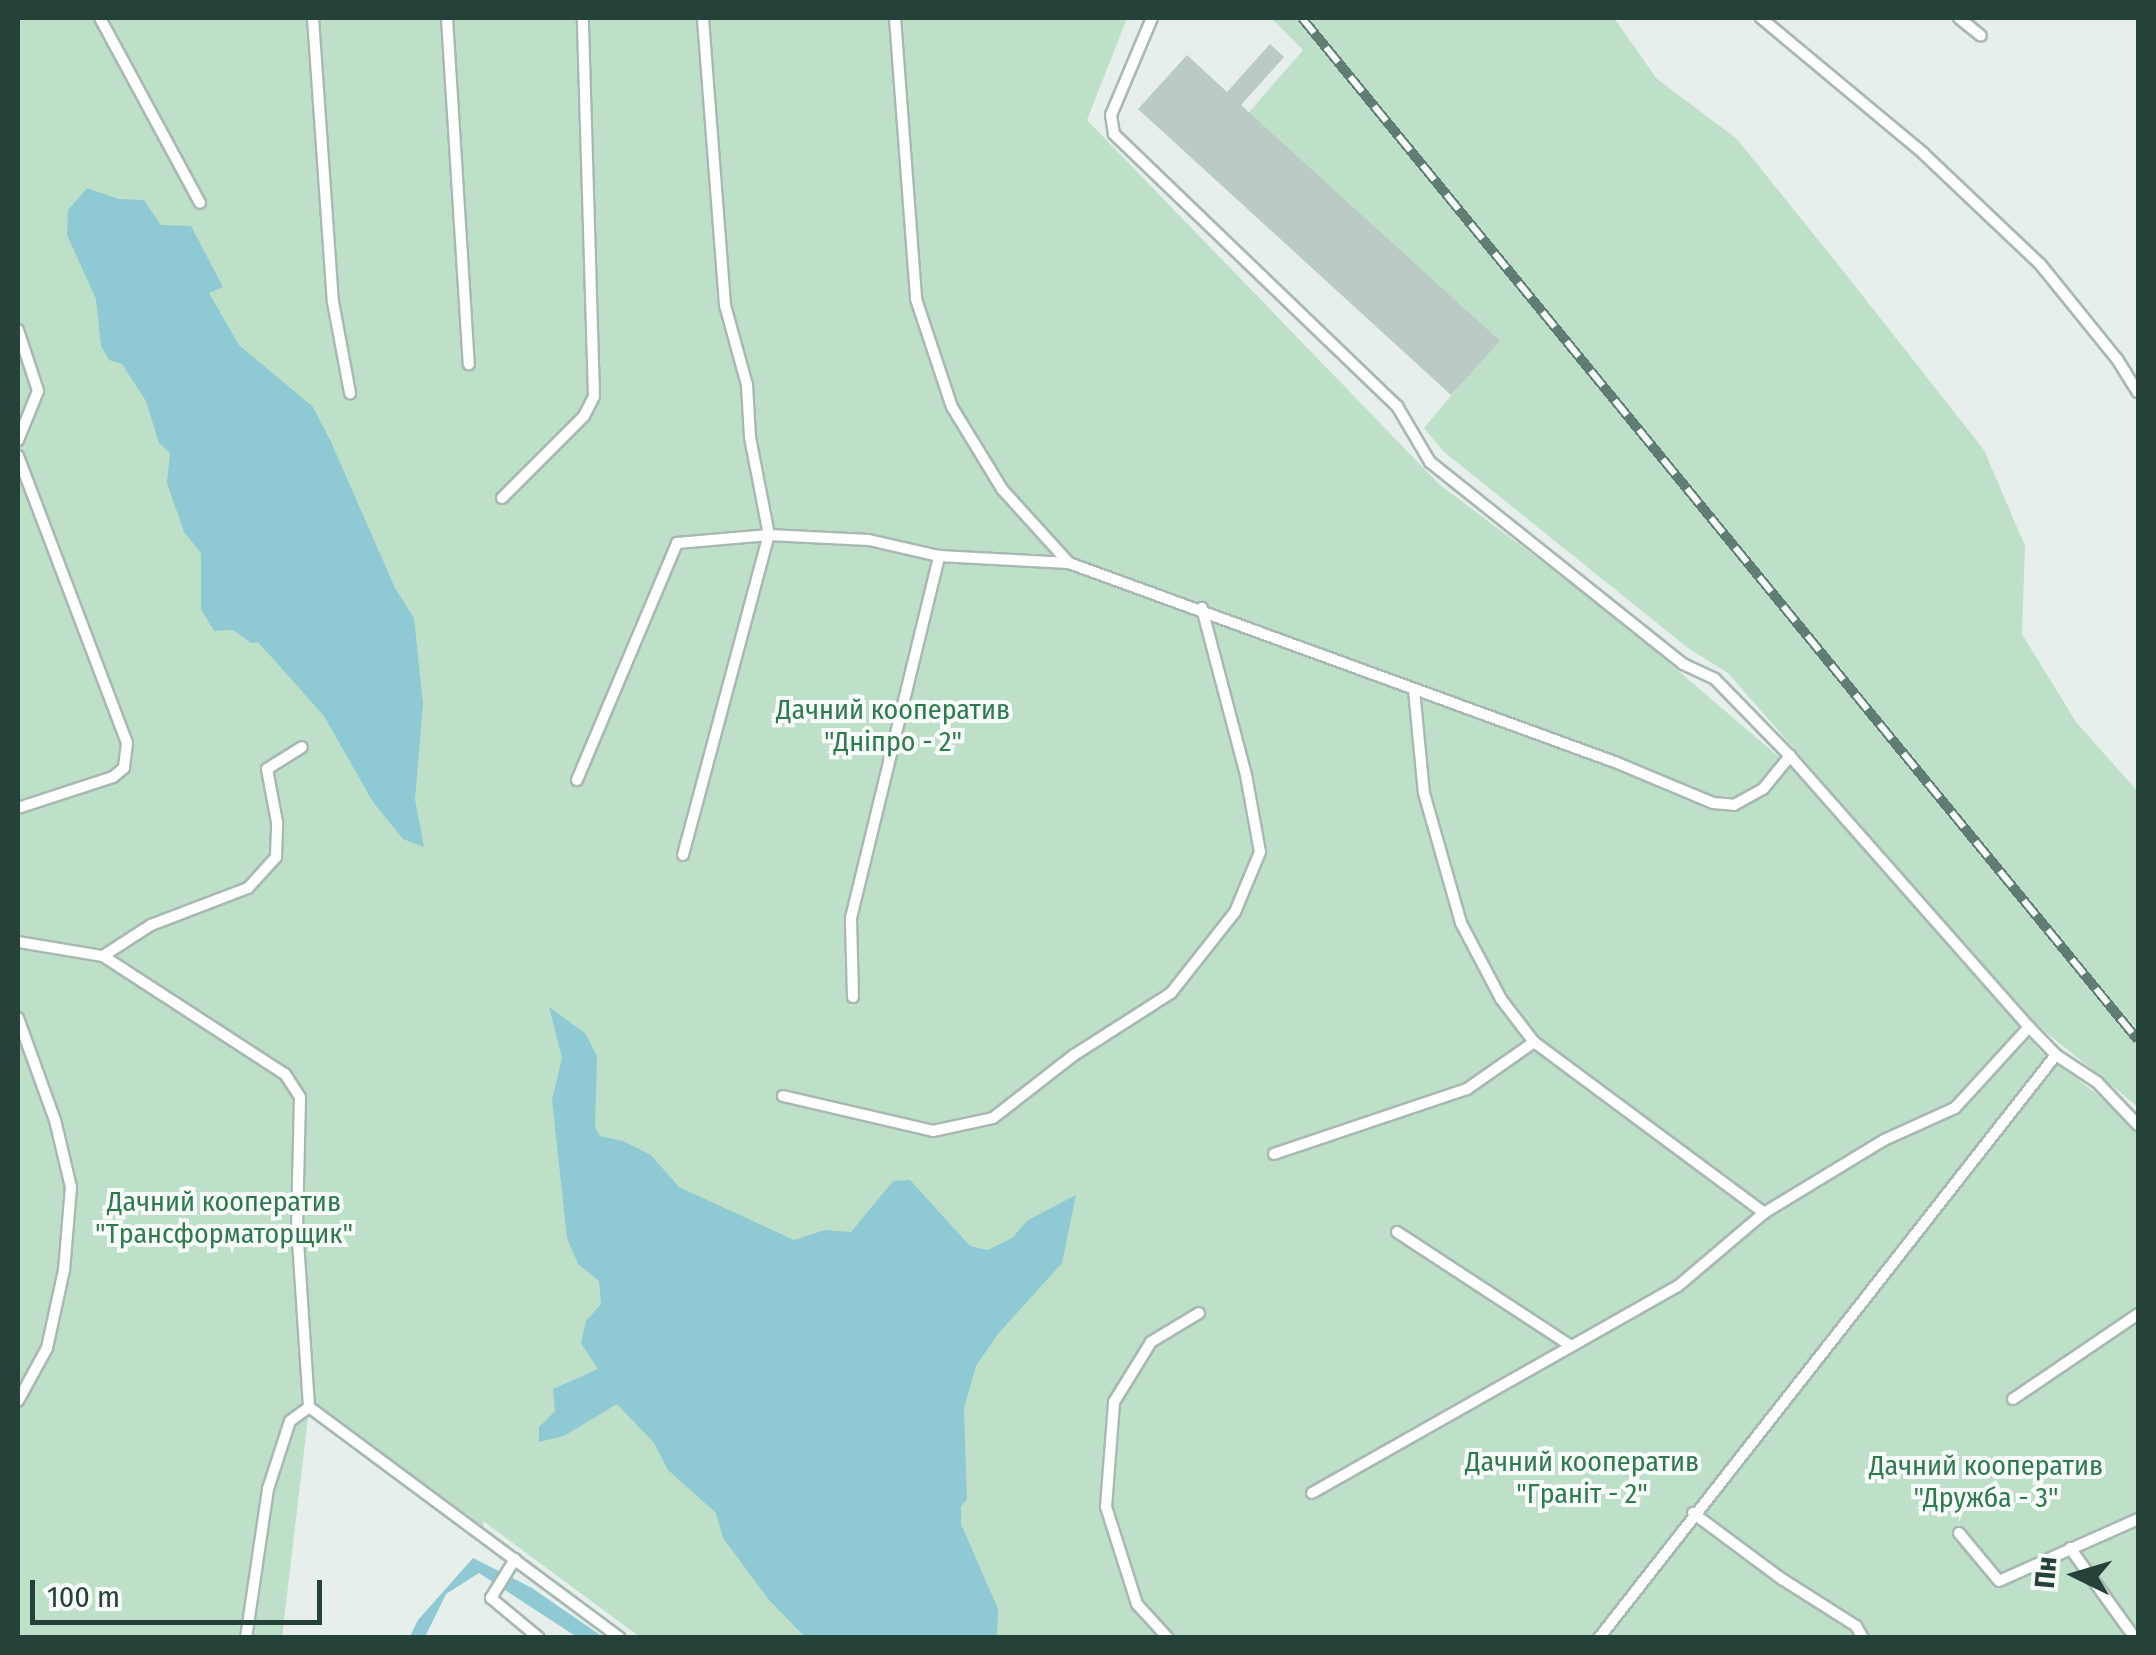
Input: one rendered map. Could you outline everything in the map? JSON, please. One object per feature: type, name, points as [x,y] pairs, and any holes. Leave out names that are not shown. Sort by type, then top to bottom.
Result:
[{"type":"lane","points":[[100,18],[200,203]]},
{"type":"lane","points":[[313,18],[331,284],[350,393]]},
{"type":"lane","points":[[447,18],[470,364]]},
{"type":"lane","points":[[502,498],[584,416],[594,396],[583,18]]},
{"type":"lane","points":[[684,856],[770,534],[750,438],[747,384],[724,305],[703,18]]},
{"type":"lane","points":[[895,18],[916,299],[952,407],[1002,489],[1069,564]]},
{"type":"lane","points":[[1152,18],[1111,115],[1114,134],[1397,406],[1430,462],[1683,664],[1715,678],[1790,756],[2028,1027],[2056,1055],[2097,1082],[2138,1125]]},
{"type":"lane","points":[[1761,18],[1924,154],[2040,264],[2117,359],[2138,392]]},
{"type":"lane","points":[[1959,18],[1981,36]]},
{"type":"lane","points":[[18,330],[38,391],[18,440]]},
{"type":"lane","points":[[18,456],[127,742],[124,768],[113,778],[18,808]]},
{"type":"lane","points":[[576,780],[677,544],[770,534],[869,540],[939,556],[1069,564],[1202,608],[1615,762],[1714,803],[1734,805],[1763,789],[1790,756]]},
{"type":"lane","points":[[853,997],[852,918],[939,556]]},
{"type":"lane","points":[[782,1096],[933,1130],[993,1118],[1074,1055],[1172,993],[1235,912],[1260,852],[1246,775],[1202,608]]},
{"type":"lane","points":[[1414,690],[1424,794],[1461,924],[1501,1000],[1534,1042],[1764,1213]]},
{"type":"lane","points":[[102,956],[152,925],[248,888],[276,856],[276,822],[266,768],[302,747]]},
{"type":"lane","points":[[18,942],[102,956],[285,1074],[300,1098],[296,1226],[309,1408],[620,1638]]},
{"type":"lane","points":[[18,1018],[55,1120],[71,1187],[64,1270],[47,1348],[18,1401]]},
{"type":"lane","points":[[1312,1493],[1678,1286],[1764,1213],[1884,1140],[1955,1108],[2028,1027]]},
{"type":"lane","points":[[1274,1154],[1467,1088],[1534,1042]]},
{"type":"lane","points":[[1603,1636],[1693,1513],[1891,1270],[2056,1055]]},
{"type":"lane","points":[[1398,1232],[1570,1346]]},
{"type":"lane","points":[[1168,1638],[1136,1604],[1106,1508],[1114,1402],[1151,1342],[1199,1313]]},
{"type":"lane","points":[[2013,1399],[2138,1314]]},
{"type":"lane","points":[[246,1638],[268,1489],[290,1421],[309,1408]]},
{"type":"lane","points":[[1693,1513],[1782,1579],[1856,1626],[1863,1638]]},
{"type":"lane","points":[[1959,1534],[1999,1581],[2138,1519]]},
{"type":"lane","points":[[2070,1548],[2135,1638]]},
{"type":"lane","points":[[515,1559],[491,1598],[539,1638]]},
{"type":"green space","points":[[18,18],[1127,18],[1087,120],[1440,485],[1612,614],[1829,800],[2040,1051],[2138,1125],[2138,1637],[640,1637],[483,1521],[484,1535],[309,1409],[282,1637],[18,1637]]},
{"type":"green space","points":[[1271,18],[1614,18],[1657,79],[1737,139],[1844,272],[1984,450],[2025,546],[2022,634],[2076,722],[2138,792],[2138,1107],[2032,1021],[1728,673],[1688,648],[1443,451],[1424,428],[1493,346],[1244,118],[1303,50]]},
{"type":"water","points":[[87,188],[118,199],[144,200],[161,225],[191,226],[223,287],[209,293],[239,345],[313,407],[331,442],[395,588],[414,618],[423,704],[415,799],[424,847],[403,839],[373,802],[324,716],[258,642],[251,643],[233,630],[214,631],[201,609],[201,553],[184,532],[167,483],[170,453],[159,443],[146,401],[122,364],[109,360],[101,346],[96,299],[67,235],[68,210]]},
{"type":"water","points":[[549,1007],[585,1033],[597,1056],[595,1127],[600,1136],[623,1141],[651,1155],[679,1187],[794,1240],[825,1230],[851,1232],[893,1181],[910,1180],[970,1246],[988,1250],[1012,1238],[1028,1220],[1076,1195],[1062,1263],[998,1334],[976,1366],[964,1408],[967,1499],[961,1507],[961,1524],[998,1609],[997,1637],[805,1637],[769,1600],[723,1538],[716,1513],[668,1470],[654,1443],[617,1404],[564,1436],[539,1442],[539,1427],[555,1411],[553,1389],[598,1369],[581,1343],[586,1321],[601,1304],[599,1281],[578,1264],[567,1238],[552,1100],[562,1058]]},
{"type":"water","points":[[473,1558],[532,1588],[603,1637],[577,1637],[479,1573],[446,1594],[425,1637],[409,1638],[418,1620]]},
{"type":"building","points":[[1270,44],[1284,57],[1241,105],[1500,341],[1451,395],[1138,109],[1187,55],[1227,92]]},
{"type":"railway","points":[[1302,18],[2138,1040]]},
{"type":"park label","name":"Дачний кооператив \"Дніпро - 2\"","points":[[893,726]]},
{"type":"park label","name":"Дачний кооператив \"Трансформаторщик\"","points":[[224,1218]]},
{"type":"park label","name":"Дачний кооператив \"Граніт - 2\"","points":[[1582,1478]]},
{"type":"park label","name":"Дачний кооператив \"Дружба - 3\"","points":[[1986,1482]]}]
